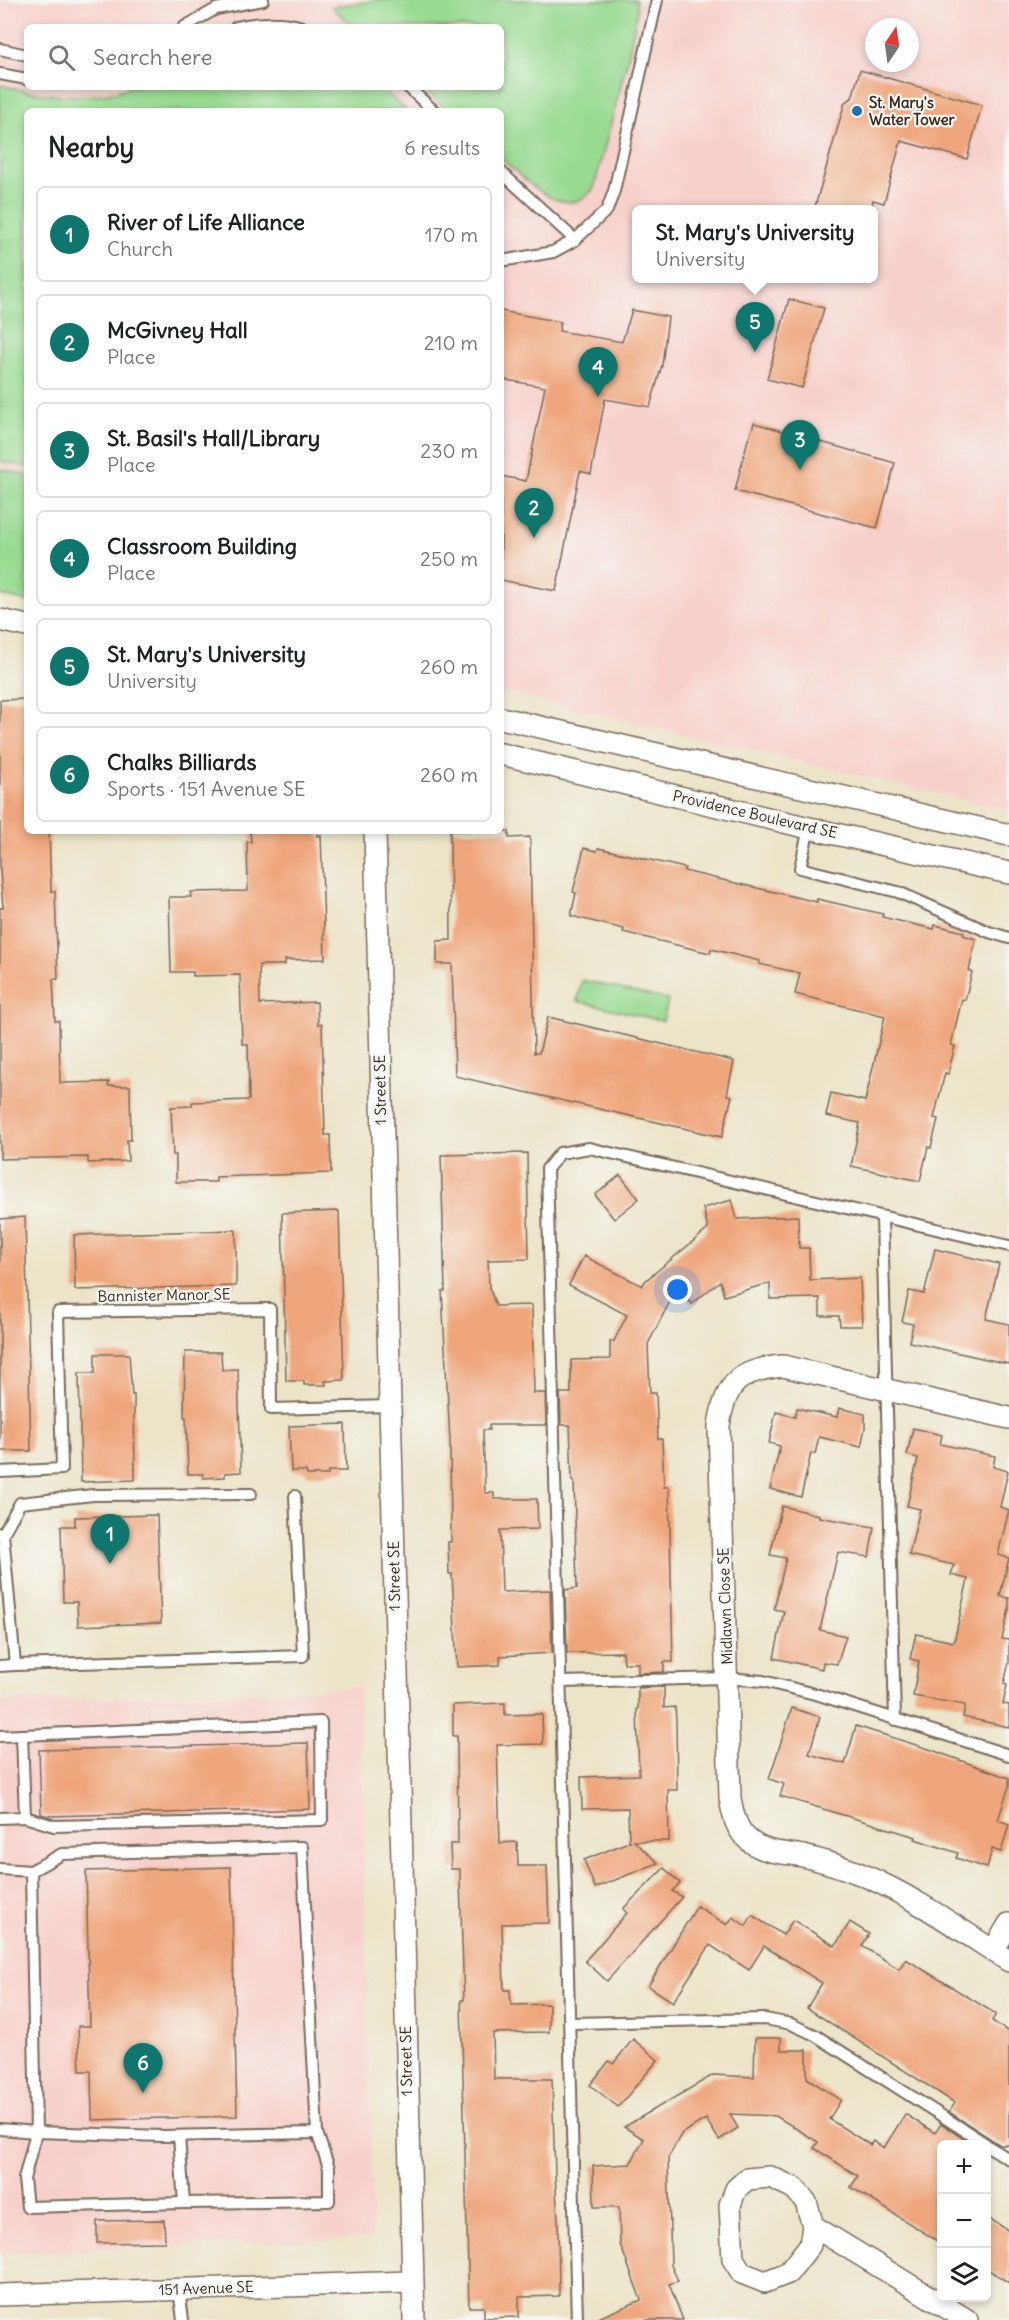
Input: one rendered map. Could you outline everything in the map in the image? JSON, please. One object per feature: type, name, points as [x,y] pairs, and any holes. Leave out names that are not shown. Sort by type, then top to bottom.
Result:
[{"type":"street","points":[[0,620],[24,625]]},
{"type":"street","points":[[504,719],[1009,836]]},
{"type":"street","name":"Providence Boulevard SE","points":[[504,755],[1009,873]]},
{"type":"street","name":"1 Street SE","points":[[375,834],[411,2282],[414,2320]]},
{"type":"street","name":"Midlawn Close SE","points":[[1009,1418],[783,1366],[760,1368],[745,1375],[733,1386],[722,1403],[719,1426],[730,1798],[733,1817],[739,1830],[751,1842],[767,1851],[828,1862],[866,1876],[901,1893],[1001,1956],[1009,1924]]},
{"type":"street","points":[[813,2226],[810,2245],[788,2273],[765,2282],[742,2273],[733,2259],[730,2205],[736,2189],[747,2179],[770,2177],[794,2187],[806,2202],[813,2226],[967,2320]]},
{"type":"street","name":"151 Avenue SE","points":[[0,2295],[411,2282]]},
{"type":"lane","points":[[189,24],[216,9],[263,0]]},
{"type":"lane","points":[[504,260],[553,252],[575,240],[607,210],[657,0]]},
{"type":"lane","points":[[252,24],[294,24]]},
{"type":"lane","points":[[0,49],[24,54]]},
{"type":"lane","points":[[0,74],[24,78]]},
{"type":"lane","points":[[411,90],[431,108]]},
{"type":"lane","points":[[504,175],[575,240]]},
{"type":"lane","points":[[809,828],[800,868],[898,892],[988,932],[1009,938]]},
{"type":"lane","points":[[577,2320],[548,1169],[560,1153],[588,1148],[1009,1246]]},
{"type":"lane","points":[[882,1217],[895,1720]]},
{"type":"lane","name":"Bannister Manor SE","points":[[0,1472],[62,1469],[58,1312],[270,1309],[271,1409],[390,1406]]},
{"type":"lane","points":[[15,1665],[1,1534],[21,1503],[93,1495],[251,1494]]},
{"type":"lane","points":[[0,1666],[303,1656],[295,1496]]},
{"type":"lane","points":[[561,1682],[727,1678],[763,1681],[819,1695],[1009,1755]]},
{"type":"lane","points":[[0,1736],[321,1722],[322,1820],[54,1826],[25,1817],[0,1818]]},
{"type":"lane","points":[[22,1735],[25,1817]]},
{"type":"lane","points":[[0,1869],[31,1871],[62,1854],[302,1847],[317,2133],[329,2168],[329,2201],[27,2207],[24,2179],[36,2132],[31,1871]]},
{"type":"lane","points":[[570,2023],[765,2019],[791,2024],[815,2035],[978,2140]]},
{"type":"lane","points":[[0,2129],[179,2136],[317,2133]]},
{"type":"lane","points":[[179,2136],[184,2203]]},
{"type":"lane","points":[[991,2148],[1009,2159]]},
{"type":"lane","points":[[179,2289],[183,2320]]},
{"type":"shaded area","points":[[0,0],[1009,0],[1009,810],[504,693],[504,108],[24,108],[24,597],[0,592]]},
{"type":"shaded area","points":[[360,1688],[373,2238],[0,2254],[0,1702]]},
{"type":"green space","points":[[377,0],[636,0],[637,12],[628,58],[594,188],[583,198],[571,202],[546,195],[504,161],[504,108],[445,108],[424,90],[504,90],[504,24],[351,24],[332,7]]},
{"type":"green space","points":[[0,85],[66,96],[99,95],[121,90],[382,90],[404,108],[24,108],[24,466],[0,461]]},
{"type":"green space","points":[[0,469],[24,474],[24,601],[0,595]]},
{"type":"green space","points":[[582,980],[668,1000],[663,1021],[577,1001]]},
{"type":"building","points":[[860,70],[982,105],[967,159],[901,141],[884,203],[873,200],[872,205],[815,205],[845,102],[852,98]]},
{"type":"building","points":[[789,299],[824,308],[802,388],[767,379]]},
{"type":"building","points":[[632,310],[668,317],[662,365],[650,407],[605,399],[591,474],[580,471],[556,591],[504,581],[504,477],[526,481],[545,387],[504,380],[504,312],[561,322],[559,331],[622,342]]},
{"type":"building","points":[[754,423],[895,463],[877,528],[735,491]]},
{"type":"building","points":[[24,699],[24,834],[49,834],[51,891],[55,891],[58,979],[53,979],[55,1021],[59,1021],[60,1083],[109,1082],[108,1086],[130,1086],[131,1140],[127,1140],[128,1161],[88,1163],[88,1157],[0,1159],[0,908],[3,908],[0,871],[0,700]]},
{"type":"building","points":[[504,831],[509,831],[509,838],[530,837],[534,1053],[539,1053],[548,1017],[734,1061],[727,1095],[732,1096],[722,1137],[455,1076],[452,964],[437,964],[437,941],[451,940],[450,834],[504,834]]},
{"type":"building","points":[[250,834],[321,835],[325,959],[285,960],[285,965],[259,965],[260,1004],[317,1002],[318,1024],[322,1024],[325,1135],[330,1135],[331,1173],[216,1177],[216,1182],[176,1182],[171,1107],[192,1106],[192,1102],[249,1100],[248,1044],[242,1044],[240,975],[193,976],[193,972],[171,972],[169,897],[191,897],[190,892],[248,891],[247,842],[251,842]]},
{"type":"building","points":[[584,848],[597,851],[598,848],[685,868],[684,871],[817,902],[817,899],[883,914],[882,917],[934,929],[935,925],[964,932],[963,935],[976,939],[969,971],[972,972],[965,1000],[962,999],[951,1045],[955,1046],[948,1074],[945,1073],[934,1118],[938,1119],[920,1181],[851,1166],[860,1123],[826,1116],[831,1093],[865,1101],[885,1016],[795,994],[800,973],[759,964],[760,961],[711,949],[710,953],[623,932],[624,929],[571,916],[576,893],[573,892]]},
{"type":"building","points":[[527,1153],[529,1259],[488,1260],[489,1287],[496,1306],[532,1305],[534,1393],[545,1393],[546,1425],[489,1425],[489,1430],[483,1430],[485,1493],[494,1493],[494,1499],[537,1499],[538,1529],[500,1530],[502,1592],[550,1590],[552,1653],[500,1656],[500,1665],[457,1667],[448,1542],[451,1542],[450,1441],[442,1291],[445,1291],[441,1155]]},
{"type":"building","points":[[620,1175],[639,1199],[614,1219],[595,1195]]},
{"type":"building","points":[[732,1200],[737,1219],[798,1216],[799,1248],[809,1248],[810,1280],[860,1278],[862,1326],[840,1326],[839,1316],[820,1316],[820,1298],[770,1299],[770,1283],[724,1296],[720,1281],[692,1304],[678,1286],[648,1344],[650,1393],[656,1393],[658,1439],[662,1439],[664,1487],[669,1487],[673,1662],[664,1662],[664,1672],[638,1673],[638,1663],[624,1663],[623,1652],[567,1653],[565,1590],[577,1588],[570,1425],[561,1425],[560,1393],[571,1393],[571,1360],[610,1359],[610,1341],[614,1341],[627,1315],[569,1285],[584,1256],[642,1286],[645,1281],[708,1229],[703,1208]]},
{"type":"building","points":[[339,1211],[344,1380],[325,1381],[326,1385],[304,1385],[304,1381],[286,1381],[282,1213]]},
{"type":"building","points":[[25,1217],[31,1451],[0,1451],[0,1219]]},
{"type":"building","points":[[236,1230],[236,1286],[75,1290],[74,1235]]},
{"type":"building","points":[[935,1249],[999,1264],[986,1319],[1009,1324],[1009,1364],[909,1342],[913,1324],[902,1322],[909,1291],[924,1294]]},
{"type":"building","points":[[185,1352],[221,1352],[222,1370],[238,1369],[241,1472],[225,1473],[225,1477],[203,1478],[203,1474],[188,1474],[186,1417],[184,1417]]},
{"type":"building","points":[[95,1354],[129,1354],[132,1395],[134,1395],[135,1480],[81,1482],[79,1373],[95,1373]]},
{"type":"building","points":[[797,1408],[837,1417],[839,1408],[865,1414],[861,1447],[819,1437],[815,1454],[811,1453],[801,1497],[770,1489],[780,1446],[769,1443],[776,1412],[795,1417]]},
{"type":"building","points":[[345,1424],[346,1471],[328,1471],[328,1475],[307,1475],[306,1471],[291,1471],[289,1426]]},
{"type":"building","points":[[913,1428],[942,1435],[940,1444],[995,1456],[993,1467],[1008,1471],[1000,1507],[1009,1510],[998,1555],[1009,1558],[1000,1596],[1009,1598],[1009,1609],[1002,1639],[1009,1640],[1009,1662],[1004,1684],[1007,1685],[1003,1704],[1009,1705],[1009,1727],[963,1717],[965,1705],[913,1696],[919,1661],[910,1659],[916,1634],[954,1642],[968,1579],[951,1575],[954,1565],[909,1555],[920,1509],[907,1506],[918,1458],[907,1455]]},
{"type":"building","points":[[782,1506],[819,1515],[819,1517],[874,1527],[869,1557],[838,1552],[820,1630],[846,1636],[837,1664],[823,1662],[822,1669],[774,1658],[784,1611],[774,1609],[786,1558],[770,1555]]},
{"type":"building","points":[[157,1515],[161,1623],[78,1626],[77,1602],[63,1602],[61,1526],[75,1526],[75,1517]]},
{"type":"building","points":[[664,1687],[664,1708],[675,1707],[676,1721],[677,1790],[668,1790],[669,1841],[634,1841],[658,1863],[595,1888],[584,1860],[631,1841],[629,1841],[628,1808],[582,1809],[581,1777],[639,1775],[638,1688]]},
{"type":"building","points":[[505,1703],[505,1715],[542,1714],[543,1744],[497,1745],[500,1843],[517,1842],[518,1866],[547,1866],[549,1923],[502,1924],[504,1990],[510,1990],[511,2005],[549,2004],[549,2032],[493,2033],[494,2079],[552,2079],[559,2296],[519,2297],[519,2317],[484,2318],[484,2307],[469,2307],[460,1869],[451,1869],[450,1844],[458,1844],[457,1736],[453,1736],[453,1705]]},
{"type":"building","points":[[792,1708],[820,1717],[809,1754],[845,1764],[856,1726],[1009,1778],[1009,1786],[998,1820],[1009,1824],[1001,1852],[992,1849],[987,1868],[956,1858],[958,1853],[915,1839],[916,1837],[780,1796],[784,1784],[769,1779]]},
{"type":"building","points":[[308,1743],[310,1809],[48,1816],[41,1814],[39,1750]]},
{"type":"building","points":[[231,1867],[237,2116],[92,2120],[91,2071],[80,2071],[78,2026],[90,2026],[86,1871]]},
{"type":"building","points":[[664,1868],[680,1883],[672,1891],[682,1897],[607,1981],[585,1961],[627,1913],[623,1909]]},
{"type":"building","points":[[697,1906],[727,1925],[733,1917],[746,1926],[752,1915],[783,1935],[793,1920],[835,1946],[850,1922],[869,1934],[862,1946],[899,1969],[906,1959],[996,2014],[992,2021],[1009,2032],[1009,2145],[1000,2145],[949,2112],[955,2103],[807,2008],[822,1983],[764,1946],[749,1970],[710,1945],[673,2002],[648,1986]]},
{"type":"building","points":[[755,2038],[781,2038],[781,2050],[807,2050],[807,2078],[841,2100],[829,2119],[870,2145],[873,2141],[884,2148],[905,2114],[935,2133],[941,2124],[965,2140],[937,2140],[937,2241],[851,2187],[858,2176],[814,2148],[818,2142],[776,2116],[730,2114],[738,2128],[719,2140],[706,2119],[682,2133],[668,2158],[671,2264],[678,2281],[669,2284],[683,2320],[593,2320],[641,2300],[620,2244],[619,2207],[594,2207],[593,2166],[630,2164],[644,2139],[624,2127],[713,2075],[754,2077]]},
{"type":"building","points":[[633,2039],[658,2060],[618,2107],[590,2085],[609,2061],[613,2064]]},
{"type":"building","points":[[164,2220],[165,2242],[97,2243],[97,2221]]},
{"type":"building","points":[[991,2220],[1009,2231],[1009,2283],[991,2272]]},
{"type":"place","name":"St. Mary's Water Tower","points":[[857,111]]},
{"type":"place","name":"St. Mary's University","points":[[755,352]]},
{"type":"place","name":"Classroom Building","points":[[598,397]]},
{"type":"place","name":"St. Basil's Hall/Library","points":[[800,470]]},
{"type":"place","name":"McGivney Hall","points":[[534,538]]},
{"type":"place","name":"River of Life Alliance","points":[[110,1564]]},
{"type":"place","name":"Chalks Billiards","points":[[143,2093]]}]
